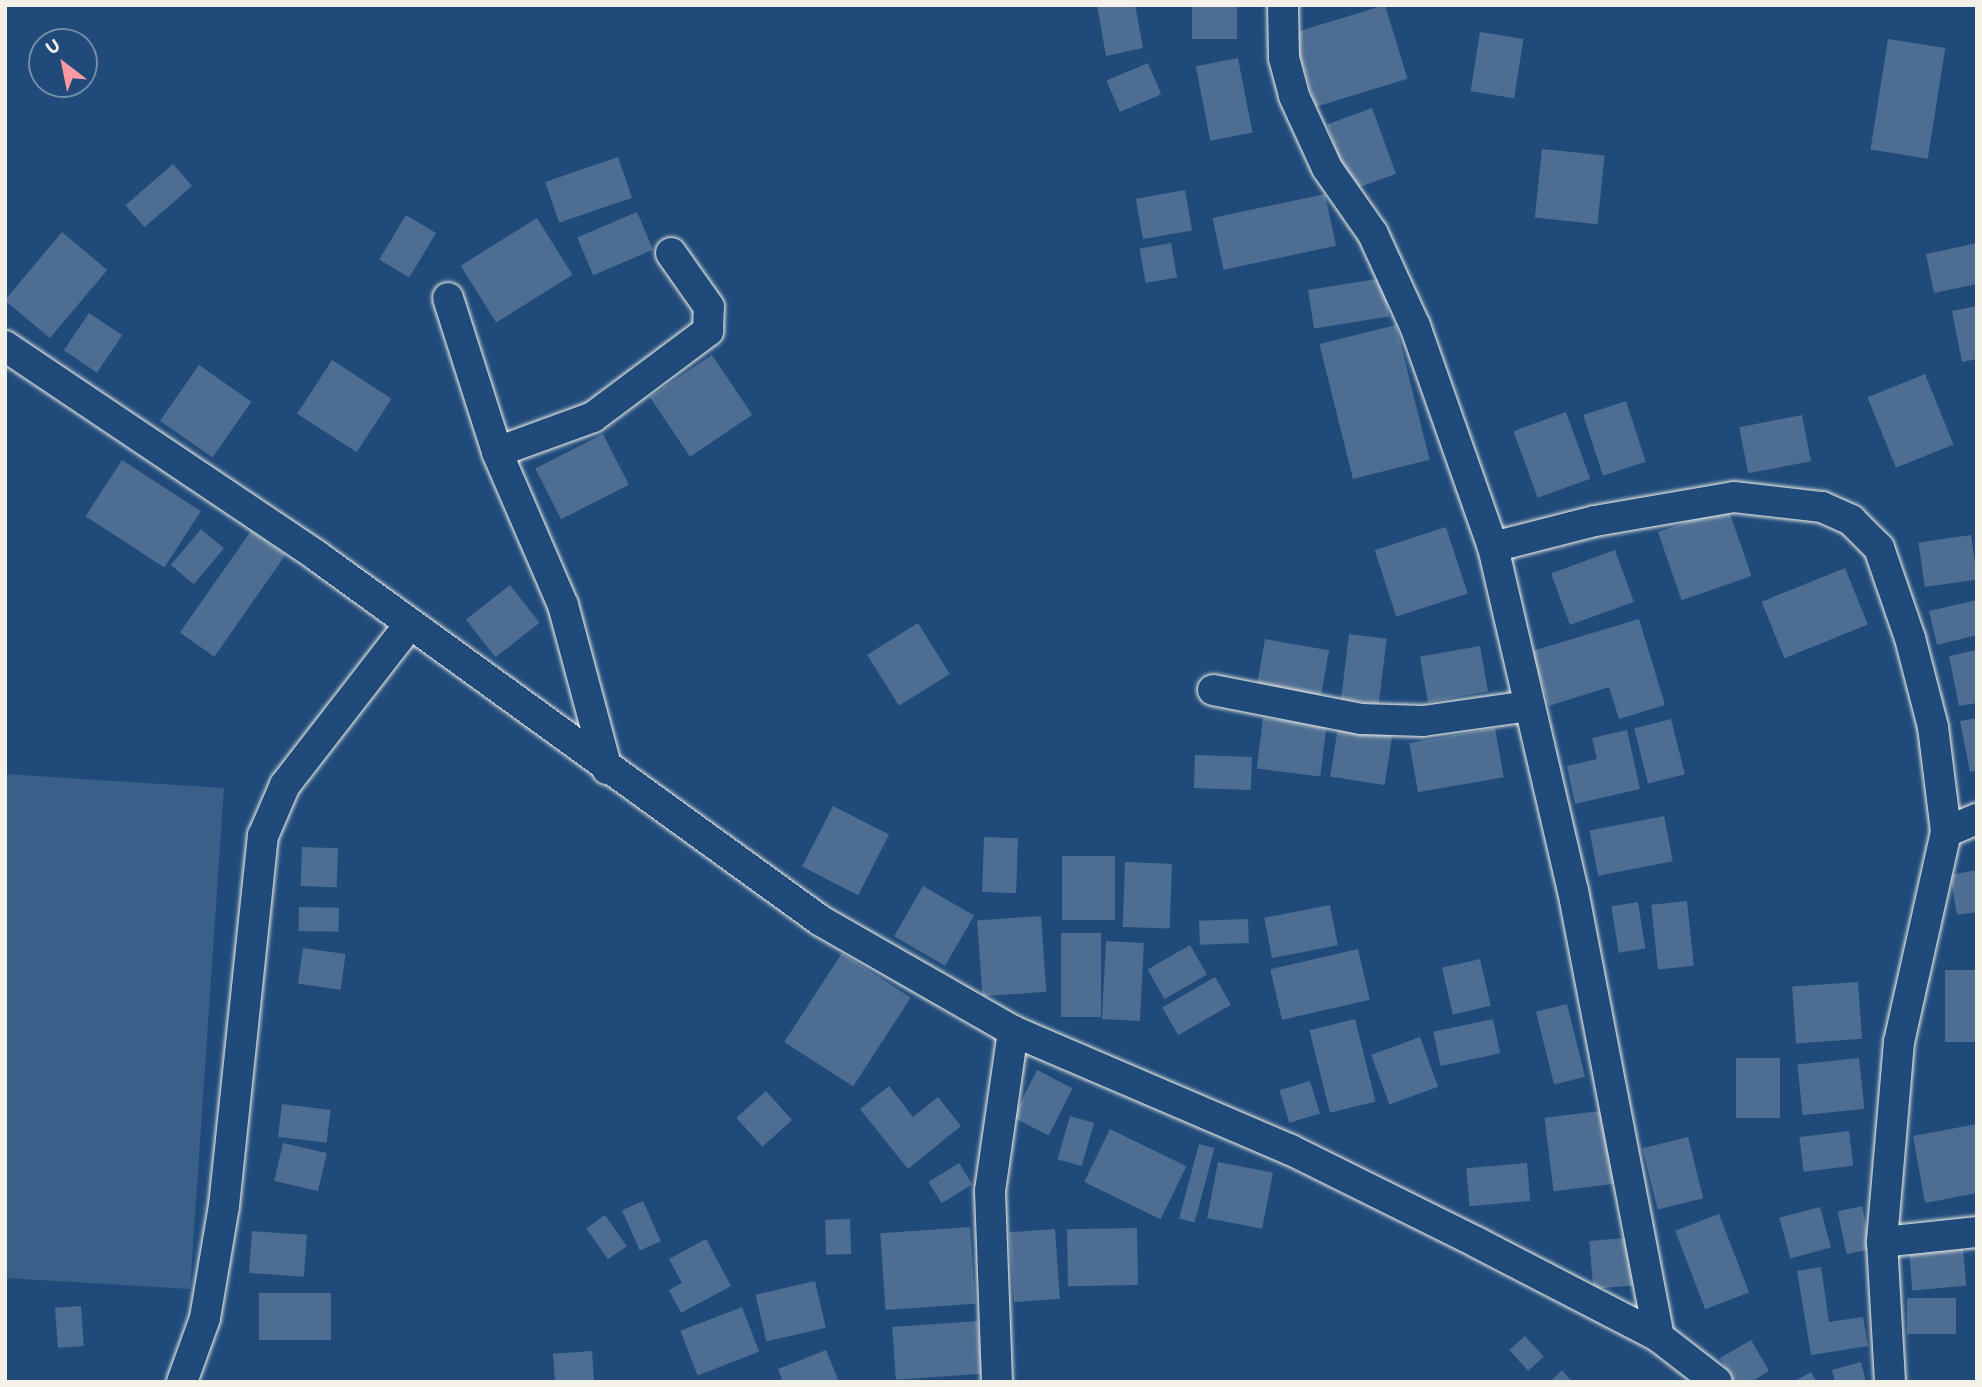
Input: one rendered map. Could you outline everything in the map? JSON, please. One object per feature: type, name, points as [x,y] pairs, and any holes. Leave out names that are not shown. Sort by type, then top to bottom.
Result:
[{"type":"street","points":[[1283,5],[1284,58],[1294,96],[1327,168],[1373,234],[1415,326],[1493,547],[1579,917],[1659,1337]]},
{"type":"street","points":[[497,452],[593,416],[708,331],[709,307],[671,253]]},
{"type":"street","points":[[448,298],[497,452],[563,605],[607,769]]},
{"type":"street","points":[[5,345],[410,624],[607,769],[821,921],[1013,1031],[1291,1150],[1659,1337],[1717,1382]]},
{"type":"street","points":[[1493,547],[1595,521],[1734,497],[1822,507],[1851,520],[1879,548],[1910,638],[1933,727],[1945,832],[1899,1042],[1882,1242],[1890,1382]]},
{"type":"street","points":[[182,1382],[205,1318],[224,1206],[264,836],[285,785],[410,624]]},
{"type":"street","points":[[1213,690],[1361,719],[1423,722],[1528,706]]},
{"type":"street","points":[[1945,832],[1977,820]]},
{"type":"street","points":[[996,1382],[990,1191],[1013,1031]]},
{"type":"street","points":[[1882,1242],[1977,1232]]},
{"type":"shaded area","points":[[5,774],[224,788],[190,1289],[5,1278]]},
{"type":"building","points":[[1097,5],[1135,5],[1143,48],[1106,56]]},
{"type":"building","points":[[1192,5],[1237,5],[1237,39],[1192,39]]},
{"type":"building","points":[[1385,5],[1408,79],[1316,107],[1293,33]]},
{"type":"building","points":[[1480,32],[1523,39],[1514,98],[1471,91]]},
{"type":"building","points":[[1888,39],[1945,48],[1928,159],[1870,150]]},
{"type":"building","points":[[1238,58],[1253,133],[1210,141],[1196,66]]},
{"type":"building","points":[[1148,63],[1161,94],[1120,112],[1107,81]]},
{"type":"building","points":[[1372,108],[1396,174],[1351,190],[1327,124]]},
{"type":"building","points":[[1542,149],[1605,156],[1597,224],[1535,218]]},
{"type":"building","points":[[618,157],[632,198],[559,223],[545,182]]},
{"type":"building","points":[[173,164],[192,186],[144,227],[125,205]]},
{"type":"building","points":[[1185,190],[1192,230],[1143,239],[1136,199]]},
{"type":"building","points":[[1325,194],[1336,246],[1224,270],[1213,218]]},
{"type":"building","points":[[637,212],[653,250],[593,275],[577,237]]},
{"type":"building","points":[[406,215],[436,233],[409,278],[379,260]]},
{"type":"building","points":[[537,218],[573,275],[496,323],[461,266]]},
{"type":"building","points":[[62,232],[107,270],[50,338],[5,300]]},
{"type":"building","points":[[1171,243],[1177,277],[1146,283],[1139,249]]},
{"type":"building","points":[[1977,243],[1977,284],[1934,293],[1926,254]]},
{"type":"building","points":[[1383,278],[1389,317],[1314,328],[1308,290]]},
{"type":"building","points":[[1977,306],[1977,359],[1962,362],[1952,311]]},
{"type":"building","points":[[89,313],[122,335],[97,373],[64,350]]},
{"type":"building","points":[[1396,325],[1430,460],[1353,479],[1319,344]]},
{"type":"building","points":[[712,355],[752,415],[690,457],[650,397]]},
{"type":"building","points":[[332,360],[392,399],[357,452],[297,414]]},
{"type":"building","points":[[199,365],[251,402],[212,457],[160,421]]},
{"type":"building","points":[[1925,374],[1953,444],[1896,468],[1868,397]]},
{"type":"building","points":[[1626,401],[1646,462],[1603,476],[1583,415]]},
{"type":"building","points":[[1566,412],[1590,479],[1538,498],[1513,431]]},
{"type":"building","points":[[1802,415],[1811,461],[1748,473],[1739,427]]},
{"type":"building","points":[[603,434],[629,485],[561,519],[535,469]]},
{"type":"building","points":[[122,460],[201,511],[164,567],[86,516]]},
{"type":"building","points":[[1728,508],[1751,576],[1681,600],[1658,532]]},
{"type":"building","points":[[1446,527],[1468,594],[1396,617],[1375,550]]},
{"type":"building","points":[[201,529],[224,548],[194,584],[171,565]]},
{"type":"building","points":[[251,531],[285,555],[214,657],[180,633]]},
{"type":"building","points":[[1971,535],[1977,580],[1925,587],[1919,542]]},
{"type":"building","points":[[1615,550],[1634,602],[1570,625],[1551,573]]},
{"type":"building","points":[[1845,568],[1868,625],[1784,658],[1762,602]]},
{"type":"building","points":[[510,585],[540,623],[495,657],[466,619]]},
{"type":"building","points":[[1977,600],[1977,635],[1937,645],[1929,611]]},
{"type":"building","points":[[1639,619],[1665,705],[1619,719],[1609,687],[1549,706],[1532,651]]},
{"type":"building","points":[[918,623],[950,674],[899,706],[867,655]]},
{"type":"building","points":[[1349,634],[1387,639],[1379,704],[1341,700]]},
{"type":"building","points":[[1265,639],[1329,650],[1321,699],[1256,687]]},
{"type":"building","points":[[1480,646],[1488,691],[1428,702],[1420,657]]},
{"type":"building","points":[[1977,650],[1977,703],[1959,706],[1949,656]]},
{"type":"building","points":[[1263,718],[1327,726],[1320,776],[1257,769]]},
{"type":"building","points":[[1977,718],[1977,770],[1970,772],[1960,721]]},
{"type":"building","points":[[1671,719],[1685,774],[1648,783],[1634,728]]},
{"type":"building","points":[[1338,727],[1392,736],[1385,785],[1330,776]]},
{"type":"building","points":[[1495,728],[1504,777],[1418,792],[1409,743]]},
{"type":"building","points":[[1627,730],[1640,789],[1575,804],[1567,766],[1597,759],[1592,738]]},
{"type":"building","points":[[1195,755],[1252,757],[1251,790],[1194,788]]},
{"type":"building","points":[[833,806],[889,835],[858,895],[802,867]]},
{"type":"building","points":[[1664,816],[1673,861],[1598,876],[1589,831]]},
{"type":"building","points":[[984,837],[1018,838],[1016,893],[982,892]]},
{"type":"building","points":[[302,847],[338,848],[337,887],[301,886]]},
{"type":"building","points":[[1062,856],[1115,856],[1115,920],[1062,920]]},
{"type":"building","points":[[1125,862],[1172,864],[1170,929],[1123,927]]},
{"type":"building","points":[[1977,870],[1977,912],[1957,915],[1950,875]]},
{"type":"building","points":[[923,886],[974,916],[945,966],[894,936]]},
{"type":"building","points":[[1687,901],[1694,966],[1658,969],[1651,905]]},
{"type":"building","points":[[1638,902],[1645,948],[1619,953],[1611,906]]},
{"type":"building","points":[[1330,905],[1338,945],[1272,958],[1264,918]]},
{"type":"building","points":[[299,907],[339,908],[339,932],[299,931]]},
{"type":"building","points":[[1041,916],[1046,992],[982,996],[977,920]]},
{"type":"building","points":[[1248,919],[1249,943],[1200,945],[1199,921]]},
{"type":"building","points":[[1061,933],[1101,933],[1101,1017],[1061,1017]]},
{"type":"building","points":[[1106,941],[1144,943],[1140,1021],[1102,1019]]},
{"type":"building","points":[[1190,945],[1207,974],[1165,999],[1148,969]]},
{"type":"building","points":[[303,948],[346,954],[341,990],[298,984]]},
{"type":"building","points":[[1358,949],[1370,1000],[1282,1020],[1270,969]]},
{"type":"building","points":[[842,953],[911,998],[853,1087],[784,1042]]},
{"type":"building","points":[[1480,959],[1491,1006],[1453,1015],[1442,968]]},
{"type":"building","points":[[1945,970],[1977,970],[1977,1042],[1945,1042]]},
{"type":"building","points":[[1215,977],[1231,1005],[1178,1035],[1162,1008]]},
{"type":"building","points":[[1858,982],[1862,1039],[1796,1043],[1792,987]]},
{"type":"building","points":[[1567,1004],[1585,1077],[1554,1085],[1536,1012]]},
{"type":"building","points":[[1355,1019],[1376,1101],[1330,1113],[1309,1030]]},
{"type":"building","points":[[1493,1019],[1500,1053],[1441,1066],[1433,1032]]},
{"type":"building","points":[[1420,1037],[1438,1087],[1389,1105],[1371,1055]]},
{"type":"building","points":[[1736,1058],[1780,1058],[1780,1118],[1736,1118]]},
{"type":"building","points":[[1859,1058],[1864,1109],[1803,1115],[1797,1064]]},
{"type":"building","points":[[1037,1070],[1073,1088],[1049,1135],[1013,1117]]},
{"type":"building","points":[[1310,1081],[1320,1114],[1289,1123],[1279,1090]]},
{"type":"building","points":[[889,1086],[913,1117],[938,1097],[961,1126],[908,1169],[860,1109]]},
{"type":"building","points":[[766,1091],[792,1120],[762,1147],[736,1118]]},
{"type":"building","points":[[282,1104],[331,1110],[327,1143],[278,1137]]},
{"type":"building","points":[[1608,1110],[1617,1183],[1553,1191],[1544,1118]]},
{"type":"building","points":[[1070,1116],[1094,1123],[1082,1166],[1058,1159]]},
{"type":"building","points":[[1977,1124],[1977,1193],[1925,1203],[1913,1136]]},
{"type":"building","points":[[1110,1129],[1186,1166],[1161,1219],[1084,1182]]},
{"type":"building","points":[[1849,1131],[1853,1166],[1804,1172],[1799,1137]]},
{"type":"building","points":[[1688,1137],[1703,1198],[1658,1209],[1642,1148]]},
{"type":"building","points":[[283,1143],[327,1153],[318,1191],[274,1181]]},
{"type":"building","points":[[1199,1144],[1214,1148],[1195,1223],[1179,1218]]},
{"type":"building","points":[[1218,1162],[1273,1173],[1262,1229],[1207,1218]]},
{"type":"building","points":[[959,1163],[972,1184],[942,1203],[928,1182]]},
{"type":"building","points":[[1527,1163],[1530,1201],[1470,1206],[1466,1168]]},
{"type":"building","points":[[643,1201],[661,1241],[640,1251],[622,1210]]},
{"type":"building","points":[[1862,1206],[1871,1249],[1847,1254],[1838,1211]]},
{"type":"building","points":[[1820,1207],[1831,1248],[1790,1258],[1779,1218]]},
{"type":"building","points":[[1719,1214],[1749,1292],[1705,1309],[1675,1231]]},
{"type":"building","points":[[605,1215],[627,1246],[608,1259],[586,1228]]},
{"type":"building","points":[[850,1219],[851,1254],[826,1255],[825,1220]]},
{"type":"building","points":[[970,1227],[975,1304],[886,1310],[880,1233]]},
{"type":"building","points":[[1137,1228],[1138,1285],[1068,1286],[1067,1229]]},
{"type":"building","points":[[1055,1229],[1060,1299],[1014,1302],[1009,1232]]},
{"type":"building","points":[[252,1231],[307,1235],[304,1277],[249,1273]]},
{"type":"building","points":[[1636,1237],[1640,1285],[1593,1289],[1589,1241]]},
{"type":"building","points":[[706,1239],[731,1286],[681,1313],[669,1290],[682,1283],[669,1259]]},
{"type":"building","points":[[1963,1249],[1966,1286],[1912,1291],[1909,1254]]},
{"type":"building","points":[[1821,1267],[1829,1322],[1863,1317],[1868,1346],[1811,1355],[1797,1271]]},
{"type":"building","points":[[815,1281],[826,1328],[766,1341],[756,1295]]},
{"type":"building","points":[[259,1293],[331,1293],[331,1340],[259,1340]]},
{"type":"building","points":[[1907,1298],[1956,1298],[1956,1334],[1907,1334]]},
{"type":"building","points":[[81,1306],[84,1346],[58,1348],[55,1308]]},
{"type":"building","points":[[742,1307],[759,1352],[698,1375],[680,1331]]},
{"type":"building","points":[[978,1321],[982,1374],[896,1380],[892,1327]]},
{"type":"building","points":[[1525,1336],[1544,1357],[1528,1371],[1509,1350]]},
{"type":"building","points":[[1751,1340],[1769,1371],[1751,1382],[1734,1382],[1720,1358]]},
{"type":"building","points":[[826,1350],[839,1382],[783,1382],[778,1369]]},
{"type":"building","points":[[592,1351],[594,1382],[555,1382],[553,1354]]},
{"type":"building","points":[[1861,1362],[1866,1382],[1835,1382],[1832,1370]]},
{"type":"building","points":[[1562,1370],[1572,1382],[1550,1382]]},
{"type":"building","points":[[1811,1372],[1817,1382],[1793,1382]]}]
